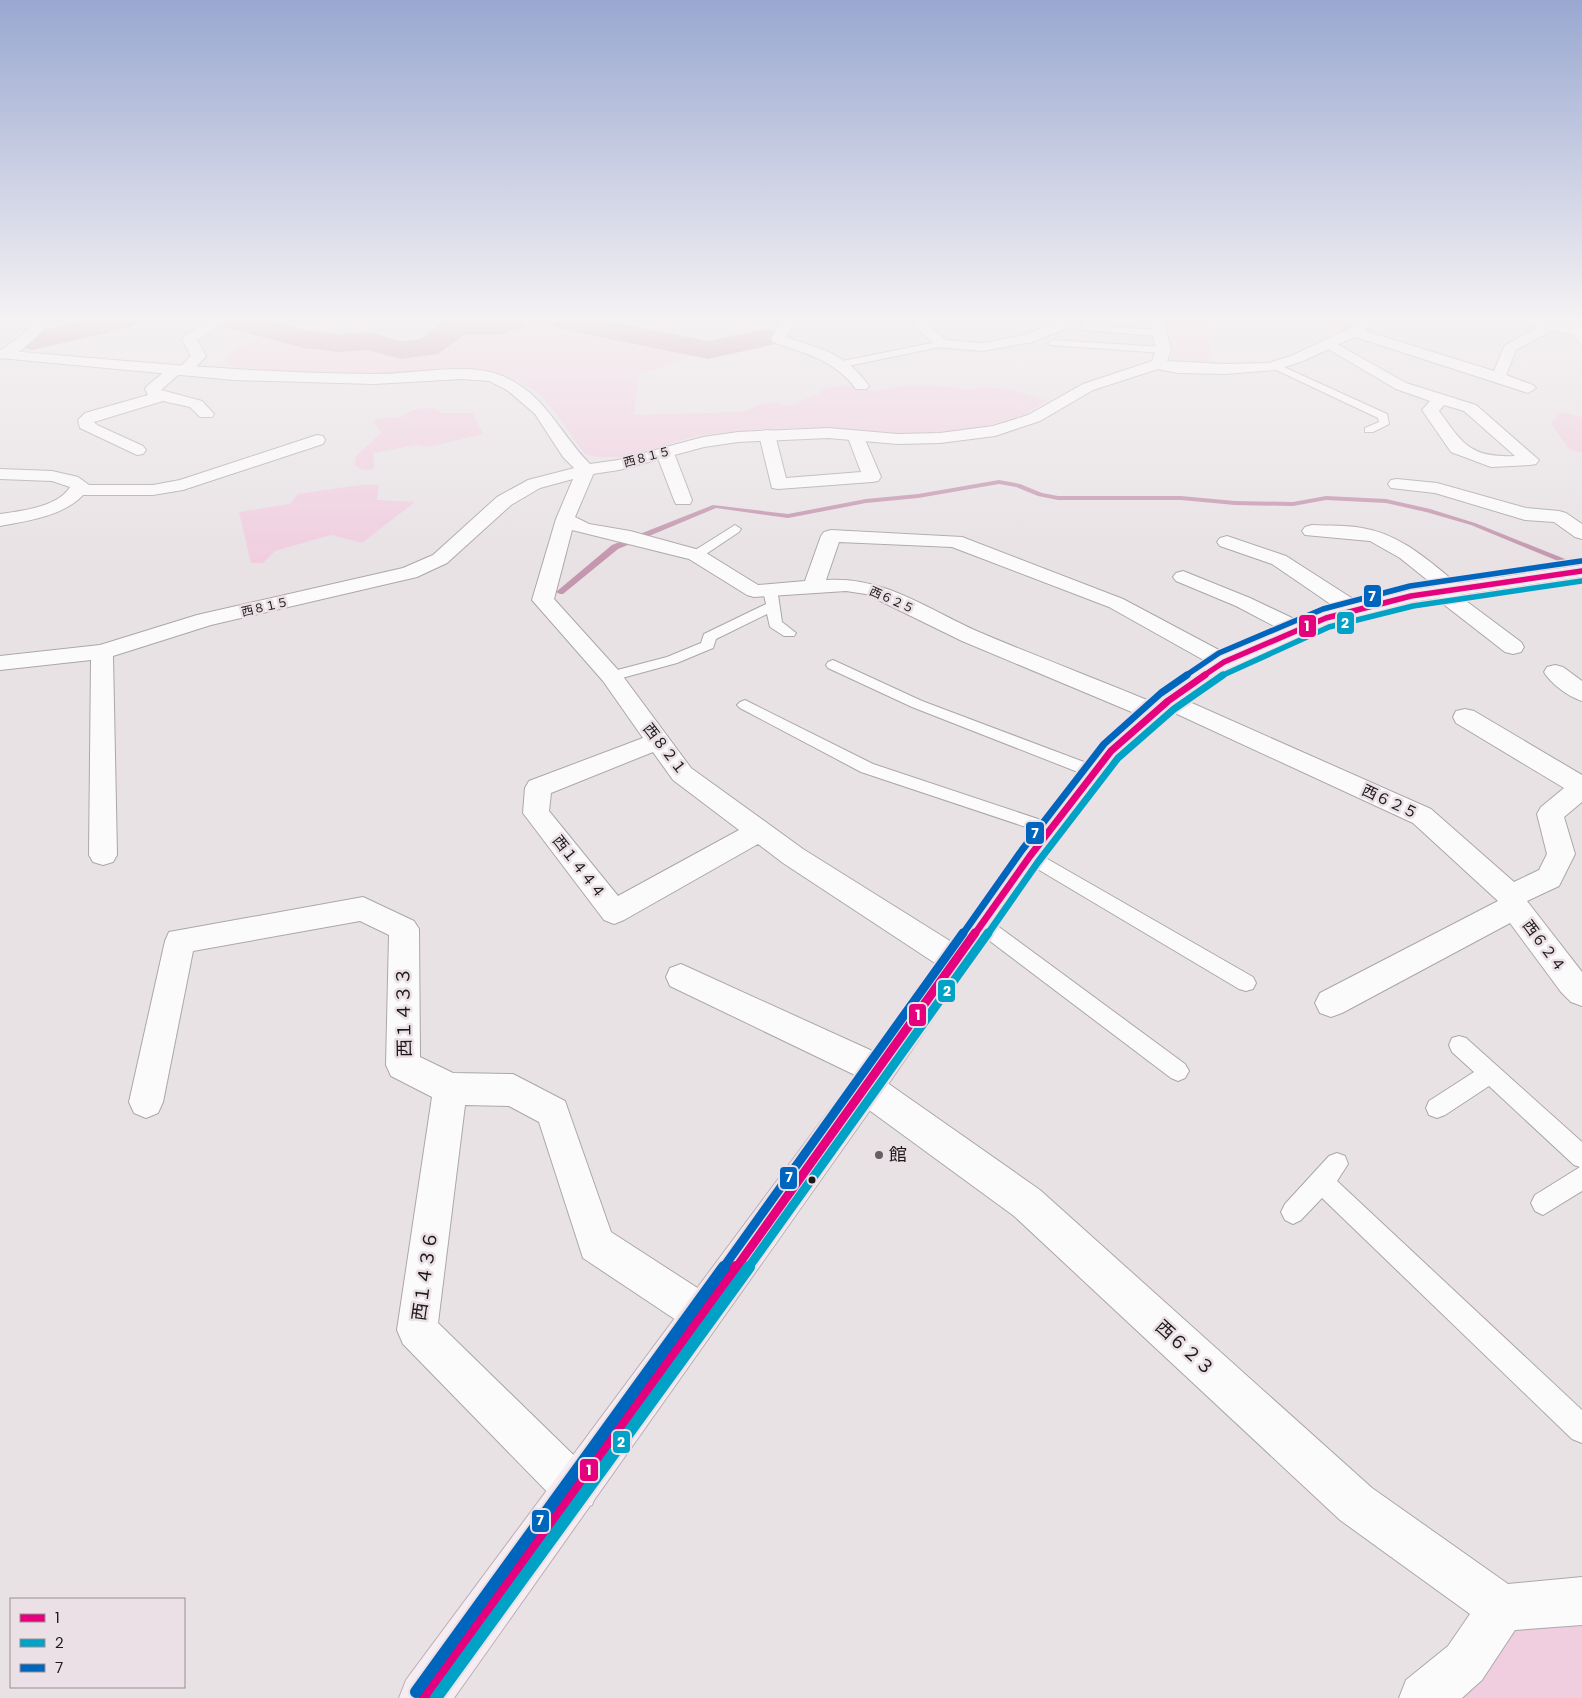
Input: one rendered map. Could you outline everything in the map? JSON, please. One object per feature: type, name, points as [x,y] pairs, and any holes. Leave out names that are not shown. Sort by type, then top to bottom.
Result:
[{"type":"main road","points":[[424,1698],[872,1079],[1030,856],[1111,751],[1161,706],[1224,662],[1326,618],[1411,596],[1582,571]]},
{"type":"street","points":[[137,450],[86,425],[86,420],[91,416],[147,400]]},
{"type":"street","points":[[180,400],[196,404],[206,414]]},
{"type":"street","points":[[528,400],[541,411],[569,453],[586,470]]},
{"type":"street","name":"西８１５","points":[[0,663],[102,652],[205,620],[410,573],[440,559],[504,501],[534,484],[586,470],[619,465],[703,442],[767,435],[828,433],[898,440],[940,438],[995,431],[1034,418],[1065,400]]},
{"type":"street","points":[[1440,400],[1430,410],[1457,448],[1491,462],[1530,460],[1470,408],[1448,400]]},
{"type":"street","points":[[767,435],[778,484],[872,477],[854,435]]},
{"type":"street","points":[[79,490],[153,490],[183,485],[317,440]]},
{"type":"street","points":[[665,453],[683,500]]},
{"type":"street","name":"西８２１","points":[[586,470],[565,519],[543,600],[611,676],[682,774],[793,856],[955,960]]},
{"type":"street","points":[[0,474],[50,476],[72,480],[80,485],[79,490],[74,495],[50,508],[0,520]]},
{"type":"street","points":[[1397,484],[1437,488],[1525,514],[1559,517],[1582,532]]},
{"type":"street","name":"西６２５","points":[[565,519],[584,529],[636,539],[696,555],[754,591],[771,598],[812,587],[846,585],[871,589],[970,636],[1161,706],[1422,816],[1512,901]]},
{"type":"street","points":[[1312,531],[1353,532],[1378,538],[1414,560],[1446,591],[1513,647]]},
{"type":"street","points":[[812,587],[831,536],[955,541],[1116,603],[1224,662]]},
{"type":"street","points":[[1227,542],[1290,566],[1356,610]]},
{"type":"street","points":[[1183,577],[1243,602],[1299,630]]},
{"type":"street","points":[[102,652],[103,855]]},
{"type":"street","points":[[1555,672],[1582,693]]},
{"type":"street","points":[[1331,1003],[1512,901],[1549,878],[1572,858],[1550,814],[1582,787],[1465,717]]},
{"type":"street","name":"西１４４４","points":[[658,741],[538,788],[536,813],[614,912],[759,831]]},
{"type":"street","name":"西６２４","points":[[1512,901],[1572,983],[1582,993]]},
{"type":"street","name":"西１４３３","points":[[146,1102],[180,941],[363,909],[404,929],[403,1065],[450,1089],[513,1090],[553,1112],[596,1245],[702,1314]]},
{"type":"street","name":"西６２３","points":[[681,977],[872,1079],[1026,1203],[1356,1504],[1502,1608]]},
{"type":"street","name":"西１４３６","points":[[450,1089],[417,1330],[576,1490]]},
{"type":"street","points":[[1424,1698],[1465,1663],[1502,1608],[1582,1601]]},
{"type":"lane","points":[[1350,400],[1384,416],[1384,424],[1369,430]]},
{"type":"lane","points":[[696,555],[735,529]]},
{"type":"lane","points":[[611,676],[672,660],[708,645],[709,638],[771,598],[775,624],[789,633]]},
{"type":"lane","points":[[834,665],[917,704],[1094,772]]},
{"type":"lane","points":[[745,705],[868,768],[1050,829]]},
{"type":"lane","points":[[1030,856],[1246,983]]},
{"type":"lane","points":[[981,924],[1178,1071]]},
{"type":"lane","points":[[1459,1045],[1582,1157]]},
{"type":"lane","points":[[1437,1108],[1490,1074]]},
{"type":"lane","points":[[1293,1212],[1329,1172],[1582,1429]]},
{"type":"lane","points":[[1543,1203],[1582,1178]]},
{"type":"shaded area","points":[[544,400],[636,400],[634,415],[743,412],[761,404],[776,402],[788,406],[802,400],[1046,400],[1026,414],[982,427],[951,432],[919,435],[830,427],[763,429],[699,435],[626,457],[597,457],[585,454]]},
{"type":"shaded area","points":[[435,409],[442,413],[473,413],[483,434],[428,447],[416,445],[373,453],[374,469],[364,470],[355,466],[356,456],[381,433],[374,422],[376,419],[400,417],[413,410]]},
{"type":"shaded area","points":[[1561,412],[1582,417],[1582,453],[1569,449],[1551,423]]},
{"type":"shaded area","points":[[361,485],[379,485],[377,500],[415,502],[362,543],[331,535],[275,551],[263,563],[251,563],[239,512],[290,504],[298,494]]},
{"type":"shaded area","points":[[1582,1601],[1582,1698],[1432,1698],[1502,1608]]},
{"type":"waterway","points":[[560,592],[615,547],[715,506],[788,516],[866,501],[918,496],[999,482],[1018,485],[1040,495],[1058,498],[1181,498],[1235,503],[1293,504],[1326,498],[1386,501],[1428,510],[1473,524],[1566,561]]},
{"type":"transit line","name":"7","points":[[416,1692],[858,1082],[1022,850],[1104,744],[1161,693],[1219,653],[1323,609],[1410,586],[1581,561]]},
{"type":"transit line","name":"1","points":[[424,1698],[866,1088],[1030,856],[1111,751],[1168,701],[1224,662],[1326,618],[1411,596],[1582,571]]},
{"type":"transit line","name":"2","points":[[436,1698],[874,1094],[1038,862],[1118,758],[1174,709],[1229,671],[1329,627],[1413,606],[1582,581]]},
{"type":"place","name":"館","points":[[879,1155]]}]
